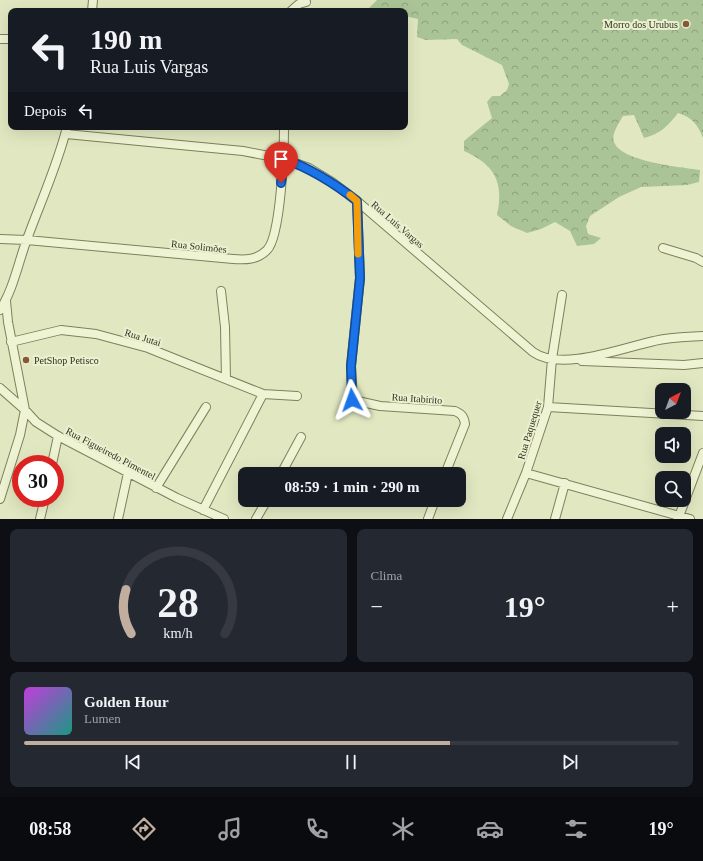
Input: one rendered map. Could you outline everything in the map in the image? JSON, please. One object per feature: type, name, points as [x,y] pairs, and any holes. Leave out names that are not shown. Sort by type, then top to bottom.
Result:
[{"type":"street","points":[[294,8],[298,4],[306,2]]},
{"type":"street","name":"Rua Solimões","points":[[0,239],[27,240],[233,260],[250,260],[260,256],[268,250],[275,237],[284,159],[284,130]]},
{"type":"street","points":[[0,310],[6,301],[27,240],[56,167],[67,131]]},
{"type":"street","name":"Rua Luis Vargas","points":[[67,131],[243,151],[284,159],[315,172],[332,182],[357,201],[533,352],[542,358],[684,366],[703,363]]},
{"type":"street","name":"Rua Itabirito","points":[[357,201],[360,278],[351,366],[352,400],[380,406],[455,411],[463,416],[465,424],[448,467]]},
{"type":"street","points":[[663,248],[696,258],[703,262]]},
{"type":"street","points":[[221,291],[225,327],[226,379]]},
{"type":"street","name":"Rua Paquequer","points":[[508,519],[526,473],[548,407],[552,359],[562,295]]},
{"type":"street","points":[[0,498],[20,435],[26,410],[11,342],[6,301]]},
{"type":"street","name":"Rua Jutai","points":[[11,342],[61,330],[96,334],[148,348],[263,394],[297,396]]},
{"type":"street","points":[[575,361],[654,341],[703,336]]},
{"type":"street","name":"Rua Figueiredo Pimentel","points":[[0,388],[26,410],[36,422],[58,436],[156,488],[224,519]]},
{"type":"street","points":[[203,510],[263,394]]},
{"type":"street","points":[[156,488],[206,407]]},
{"type":"street","points":[[548,407],[703,416]]},
{"type":"street","points":[[54,455],[58,436]]},
{"type":"street","points":[[285,467],[301,437]]},
{"type":"street","points":[[679,518],[703,453]]},
{"type":"street","points":[[118,519],[128,473]]},
{"type":"street","points":[[526,473],[565,483],[679,518],[690,519]]},
{"type":"street","points":[[555,519],[565,483]]},
{"type":"street","points":[[40,519],[43,507]]},
{"type":"street","points":[[256,519],[263,507]]},
{"type":"street","points":[[428,519],[432,507]]},
{"type":"green space","points":[[377,0],[703,0],[703,138],[699,129],[691,119],[678,113],[663,129],[644,138],[634,115],[623,116],[616,129],[613,139],[619,149],[639,159],[700,170],[699,182],[687,185],[641,187],[619,197],[590,216],[586,226],[588,234],[601,238],[594,244],[577,246],[570,231],[555,222],[541,229],[527,233],[511,226],[497,215],[499,193],[495,176],[483,162],[464,151],[464,141],[492,118],[487,102],[492,96],[500,96],[507,90],[509,84],[502,65],[462,45],[457,39],[426,40],[417,37],[418,19],[408,17],[408,8],[369,8]]},
{"type":"slow traffic","points":[[350,195],[357,201],[358,254]]},
{"type":"place","name":"Morro dos Urubus","points":[[686,24]]},
{"type":"place","name":"PetShop Petisco","points":[[26,360]]},
{"type":"route","points":[[281,183],[284,159],[309,168],[332,182],[357,201],[357,242],[360,278],[351,366],[352,400]]}]
